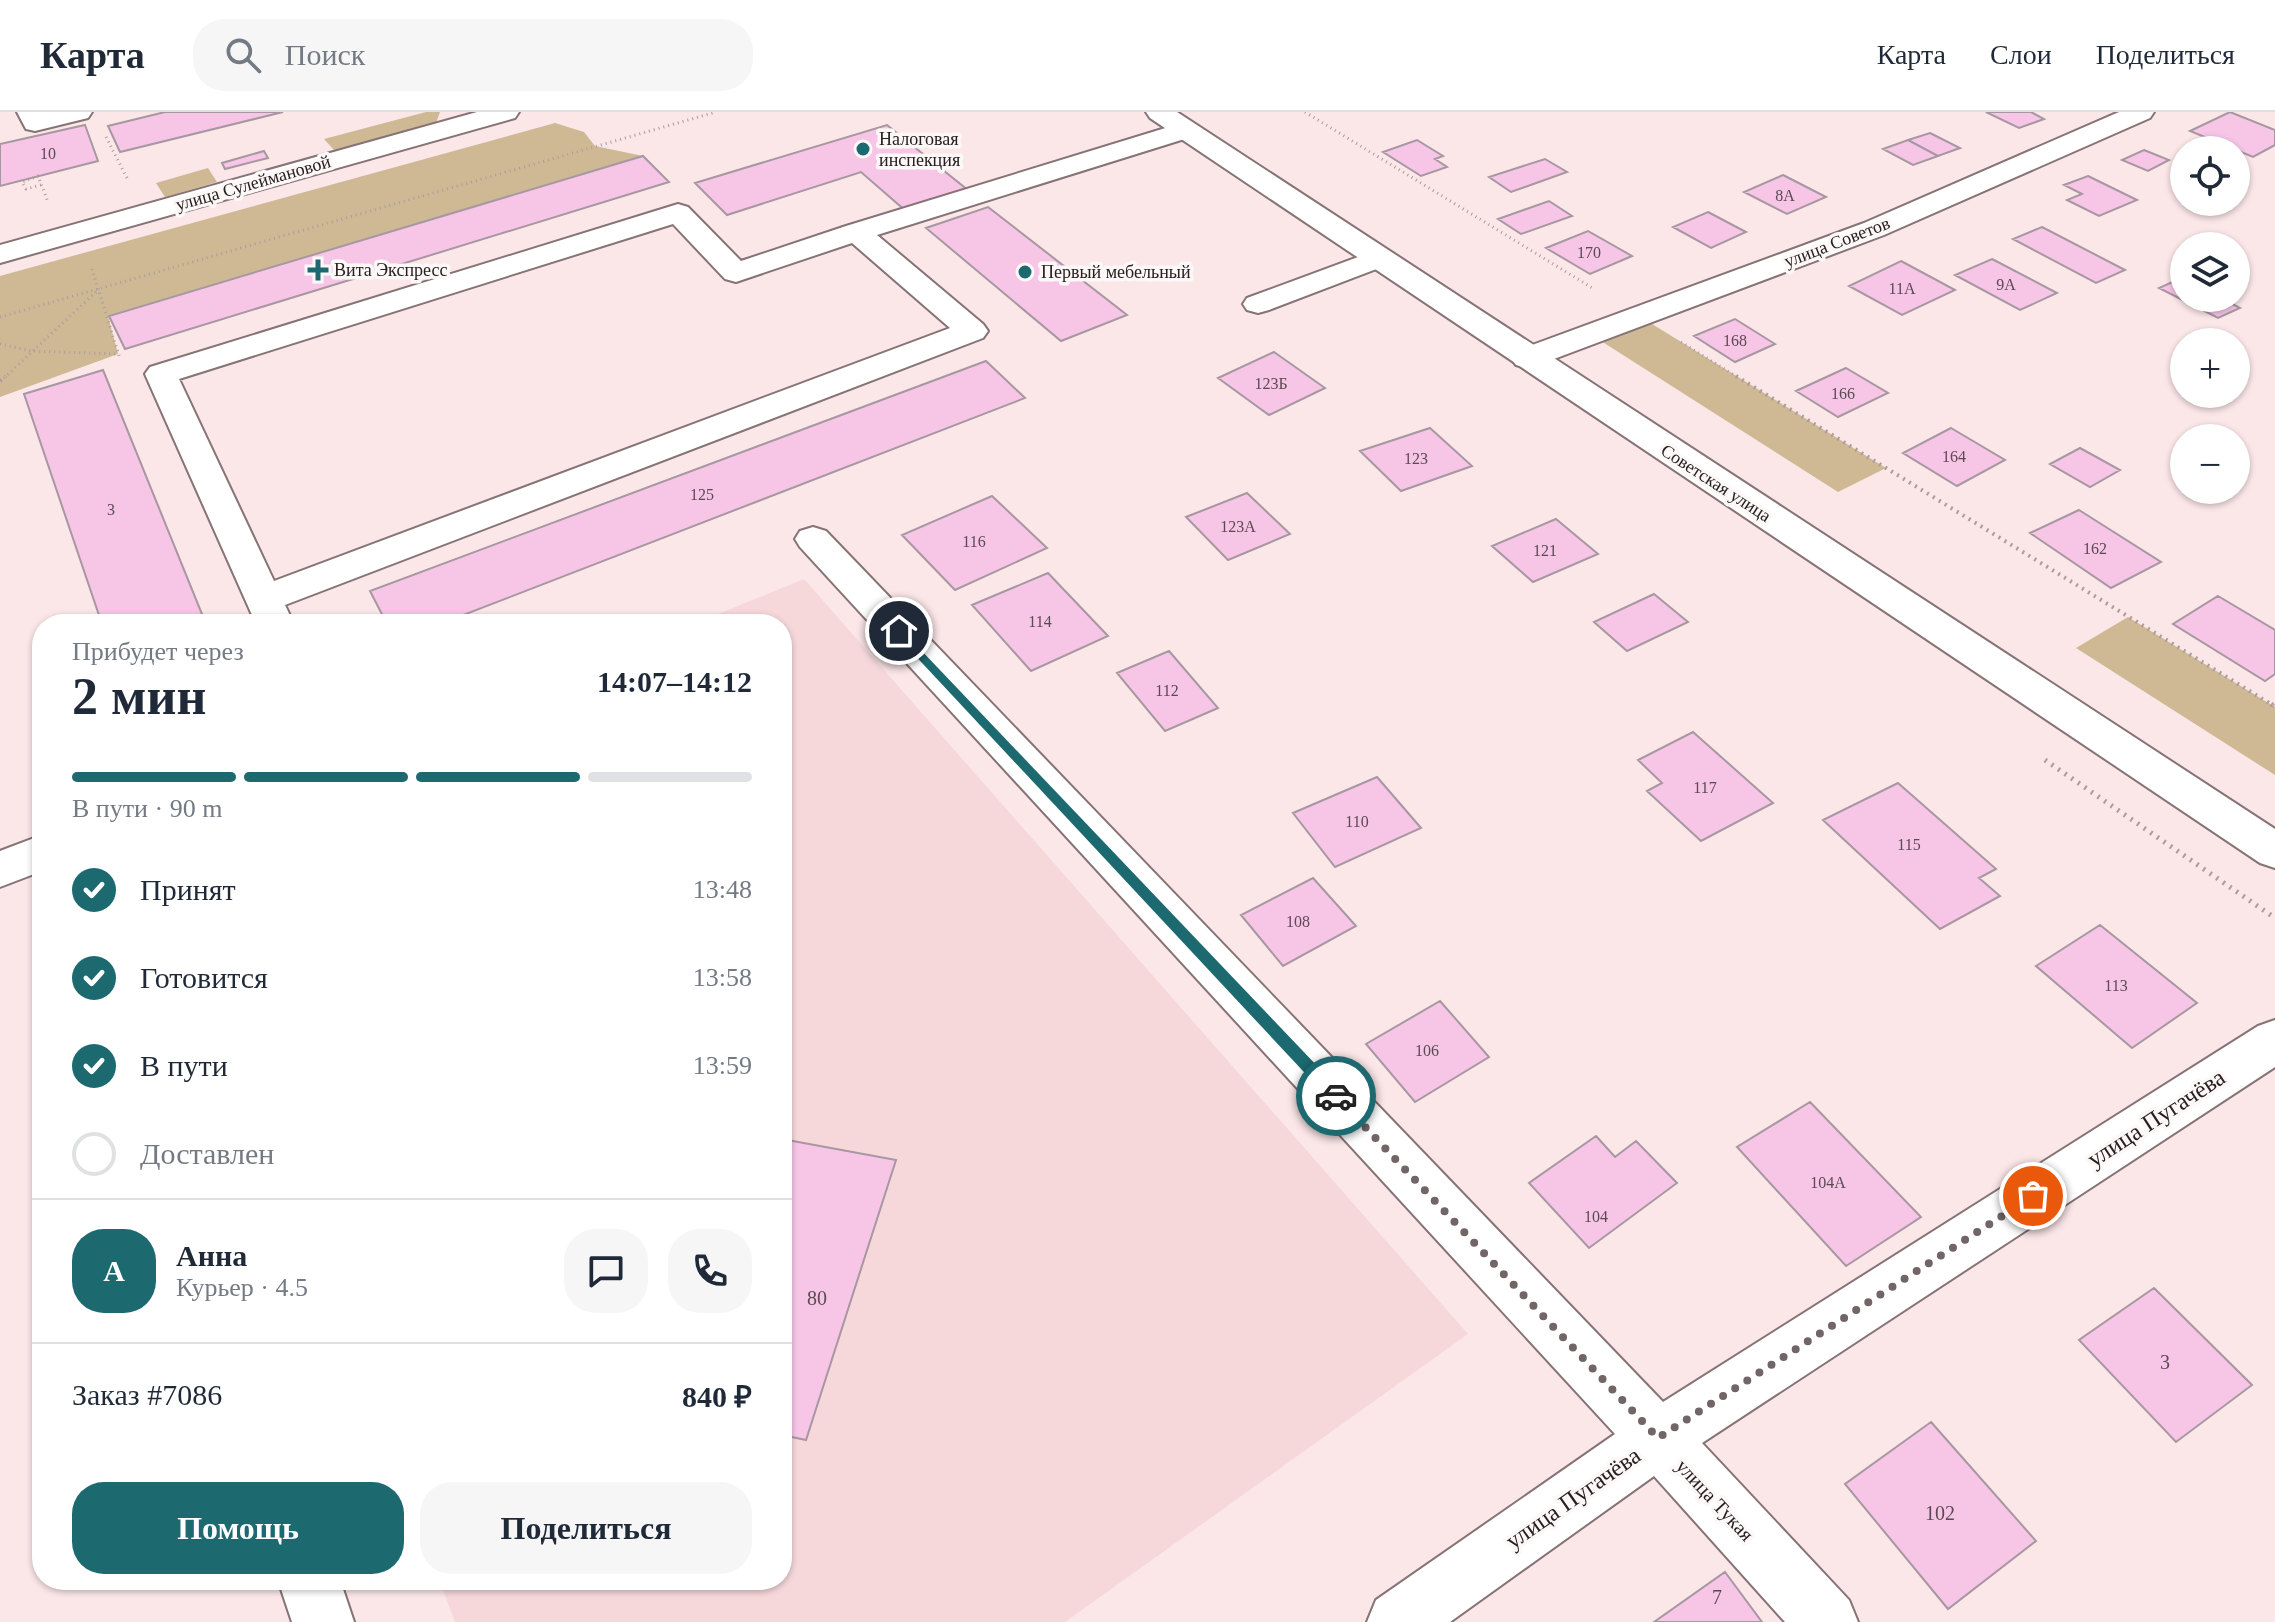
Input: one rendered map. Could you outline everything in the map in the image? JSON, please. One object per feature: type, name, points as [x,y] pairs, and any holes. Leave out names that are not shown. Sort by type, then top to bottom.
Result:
[{"type":"street","points":[[30,112],[35,123],[89,118]]},
{"type":"street","name":"улица Сулеймановой","points":[[0,254],[461,118],[506,112]]},
{"type":"street","name":"улица Советов","points":[[1527,358],[1874,229],[2141,112]]},
{"type":"street","points":[[856,232],[972,331],[269,611],[161,374],[678,213],[736,273],[1172,121]]},
{"type":"street","name":"Советская улица","points":[[1172,121],[2275,851]]},
{"type":"street","points":[[1258,304],[1377,259]]},
{"type":"street","name":"улица Тукая","points":[[813,539],[1827,1622]]},
{"type":"street","points":[[0,870],[32,856]]},
{"type":"street","name":"улица Пугачёва","points":[[1398,1622],[1658,1438],[2275,1041]]},
{"type":"street","points":[[312,1590],[323,1622]]},
{"type":"path","points":[[0,317],[716,112]]},
{"type":"path","points":[[1305,112],[2275,707]]},
{"type":"path","points":[[89,118],[133,189]]},
{"type":"path","points":[[0,381],[100,288]]},
{"type":"path","points":[[100,288],[120,361],[161,374]]},
{"type":"path","points":[[0,344],[32,351],[118,354]]},
{"type":"shaded area","points":[[426,112],[440,112],[436,123],[334,150],[324,139]]},
{"type":"shaded area","points":[[555,123],[584,132],[595,146],[643,156],[108,316],[118,354],[0,397],[0,276]]},
{"type":"shaded area","points":[[208,168],[217,182],[165,197],[156,183]]},
{"type":"shaded area","points":[[1639,316],[1886,468],[1838,492],[1590,334]]},
{"type":"shaded area","points":[[804,579],[1468,1334],[1065,1622],[455,1622],[443,1590],[792,1590],[792,614],[718,614]]},
{"type":"shaded area","points":[[2128,617],[2275,707],[2275,775],[2076,648]]},
{"type":"building","points":[[165,112],[283,112],[120,152],[108,126]]},
{"type":"building","points":[[1986,112],[2031,112],[2044,119],[2019,128]]},
{"type":"building","points":[[2230,112],[2275,130],[2275,145],[2253,157],[2250,156],[2250,136],[2202,136],[2190,131]]},
{"type":"building","points":[[85,125],[98,161],[0,186],[0,144]]},
{"type":"building","name":"Налоговая инспекция","points":[[887,125],[969,191],[907,212],[861,172],[727,215],[695,183]]},
{"type":"building","points":[[1930,133],[1960,148],[1938,156],[1908,140]]},
{"type":"building","points":[[1417,140],[1443,156],[1435,159],[1447,167],[1421,176],[1383,152]]},
{"type":"building","points":[[1908,140],[1938,156],[1913,165],[1883,149]]},
{"type":"building","points":[[2144,150],[2169,160],[2148,171],[2122,160]]},
{"type":"building","points":[[264,151],[268,158],[225,169],[222,163]]},
{"type":"building","points":[[643,156],[669,182],[125,349],[109,316]]},
{"type":"building","points":[[1545,159],[1567,172],[1511,192],[1489,177]]},
{"type":"building","points":[[1783,175],[1826,197],[1787,214],[1744,192]]},
{"type":"building","points":[[2088,176],[2137,200],[2099,216],[2067,200],[2082,194],[2064,185]]},
{"type":"building","points":[[1549,201],[1572,216],[1521,234],[1498,219]]},
{"type":"building","name":"Первый мебельный","points":[[988,207],[1127,315],[1061,341],[926,228]]},
{"type":"building","points":[[1708,212],[1746,232],[1711,248],[1673,227]]},
{"type":"building","points":[[2042,227],[2125,270],[2096,283],[2013,239]]},
{"type":"building","points":[[1588,231],[1632,256],[1590,274],[1546,248]]},
{"type":"building","points":[[1992,259],[2057,293],[2020,310],[1955,275]]},
{"type":"building","points":[[1901,261],[1955,290],[1902,315],[1849,286]]},
{"type":"building","points":[[2170,283],[2170,294],[2159,288]]},
{"type":"building","points":[[2206,312],[2231,312],[2218,318]]},
{"type":"building","points":[[1735,319],[1775,344],[1735,362],[1694,336]]},
{"type":"building","points":[[1274,352],[1325,388],[1269,415],[1218,378]]},
{"type":"building","points":[[986,361],[1025,398],[466,614],[382,614],[370,591]]},
{"type":"building","points":[[1846,368],[1888,393],[1838,417],[1796,391]]},
{"type":"building","points":[[103,370],[202,614],[99,614],[24,394]]},
{"type":"building","points":[[1430,428],[1472,466],[1401,491],[1360,451]]},
{"type":"building","points":[[1951,428],[2005,460],[1957,486],[1903,453]]},
{"type":"building","points":[[2080,448],[2120,470],[2090,487],[2050,464]]},
{"type":"building","points":[[1247,493],[1290,534],[1228,560],[1186,517]]},
{"type":"building","points":[[992,496],[1047,548],[955,590],[902,535]]},
{"type":"building","points":[[2079,510],[2161,562],[2111,588],[2030,533]]},
{"type":"building","points":[[1556,519],[1598,554],[1533,582],[1492,546]]},
{"type":"building","points":[[1048,573],[1108,636],[1031,671],[972,605]]},
{"type":"building","points":[[1654,594],[1688,622],[1627,651],[1594,622]]},
{"type":"building","points":[[2218,596],[2275,630],[2275,674],[2265,681],[2173,624]]},
{"type":"building","points":[[1169,651],[1218,708],[1165,731],[1117,673]]},
{"type":"building","points":[[1693,732],[1773,803],[1701,841],[1647,791],[1662,783],[1638,760]]},
{"type":"building","points":[[1377,777],[1421,828],[1335,867],[1293,813]]},
{"type":"building","points":[[1898,783],[1996,869],[1979,878],[2000,896],[1940,929],[1823,820]]},
{"type":"building","points":[[1313,878],[1356,926],[1283,966],[1241,915]]},
{"type":"building","points":[[2100,925],[2197,1003],[2132,1048],[2036,966]]},
{"type":"building","points":[[1440,1001],[1489,1057],[1415,1102],[1366,1044]]},
{"type":"building","points":[[1810,1102],[1921,1217],[1846,1266],[1737,1147]]},
{"type":"building","points":[[1596,1136],[1615,1157],[1636,1141],[1677,1183],[1589,1248],[1529,1183]]},
{"type":"building","points":[[792,1141],[896,1160],[806,1440],[792,1437]]},
{"type":"building","points":[[2154,1288],[2252,1385],[2176,1442],[2079,1340]]},
{"type":"building","points":[[1931,1422],[2036,1541],[1948,1609],[1845,1484]]},
{"type":"building","points":[[1725,1572],[1762,1622],[1654,1622]]},
{"type":"way so far","points":[[1336,1096],[1658,1438],[2033,1196]]},
{"type":"place","name":"Налоговая инспекция","points":[[863,149]]},
{"type":"place","name":"Вита Экспресс","points":[[318,270]]},
{"type":"place","name":"Первый мебельный","points":[[1025,272]]},
{"type":"route","points":[[899,631],[1336,1096]]}]
